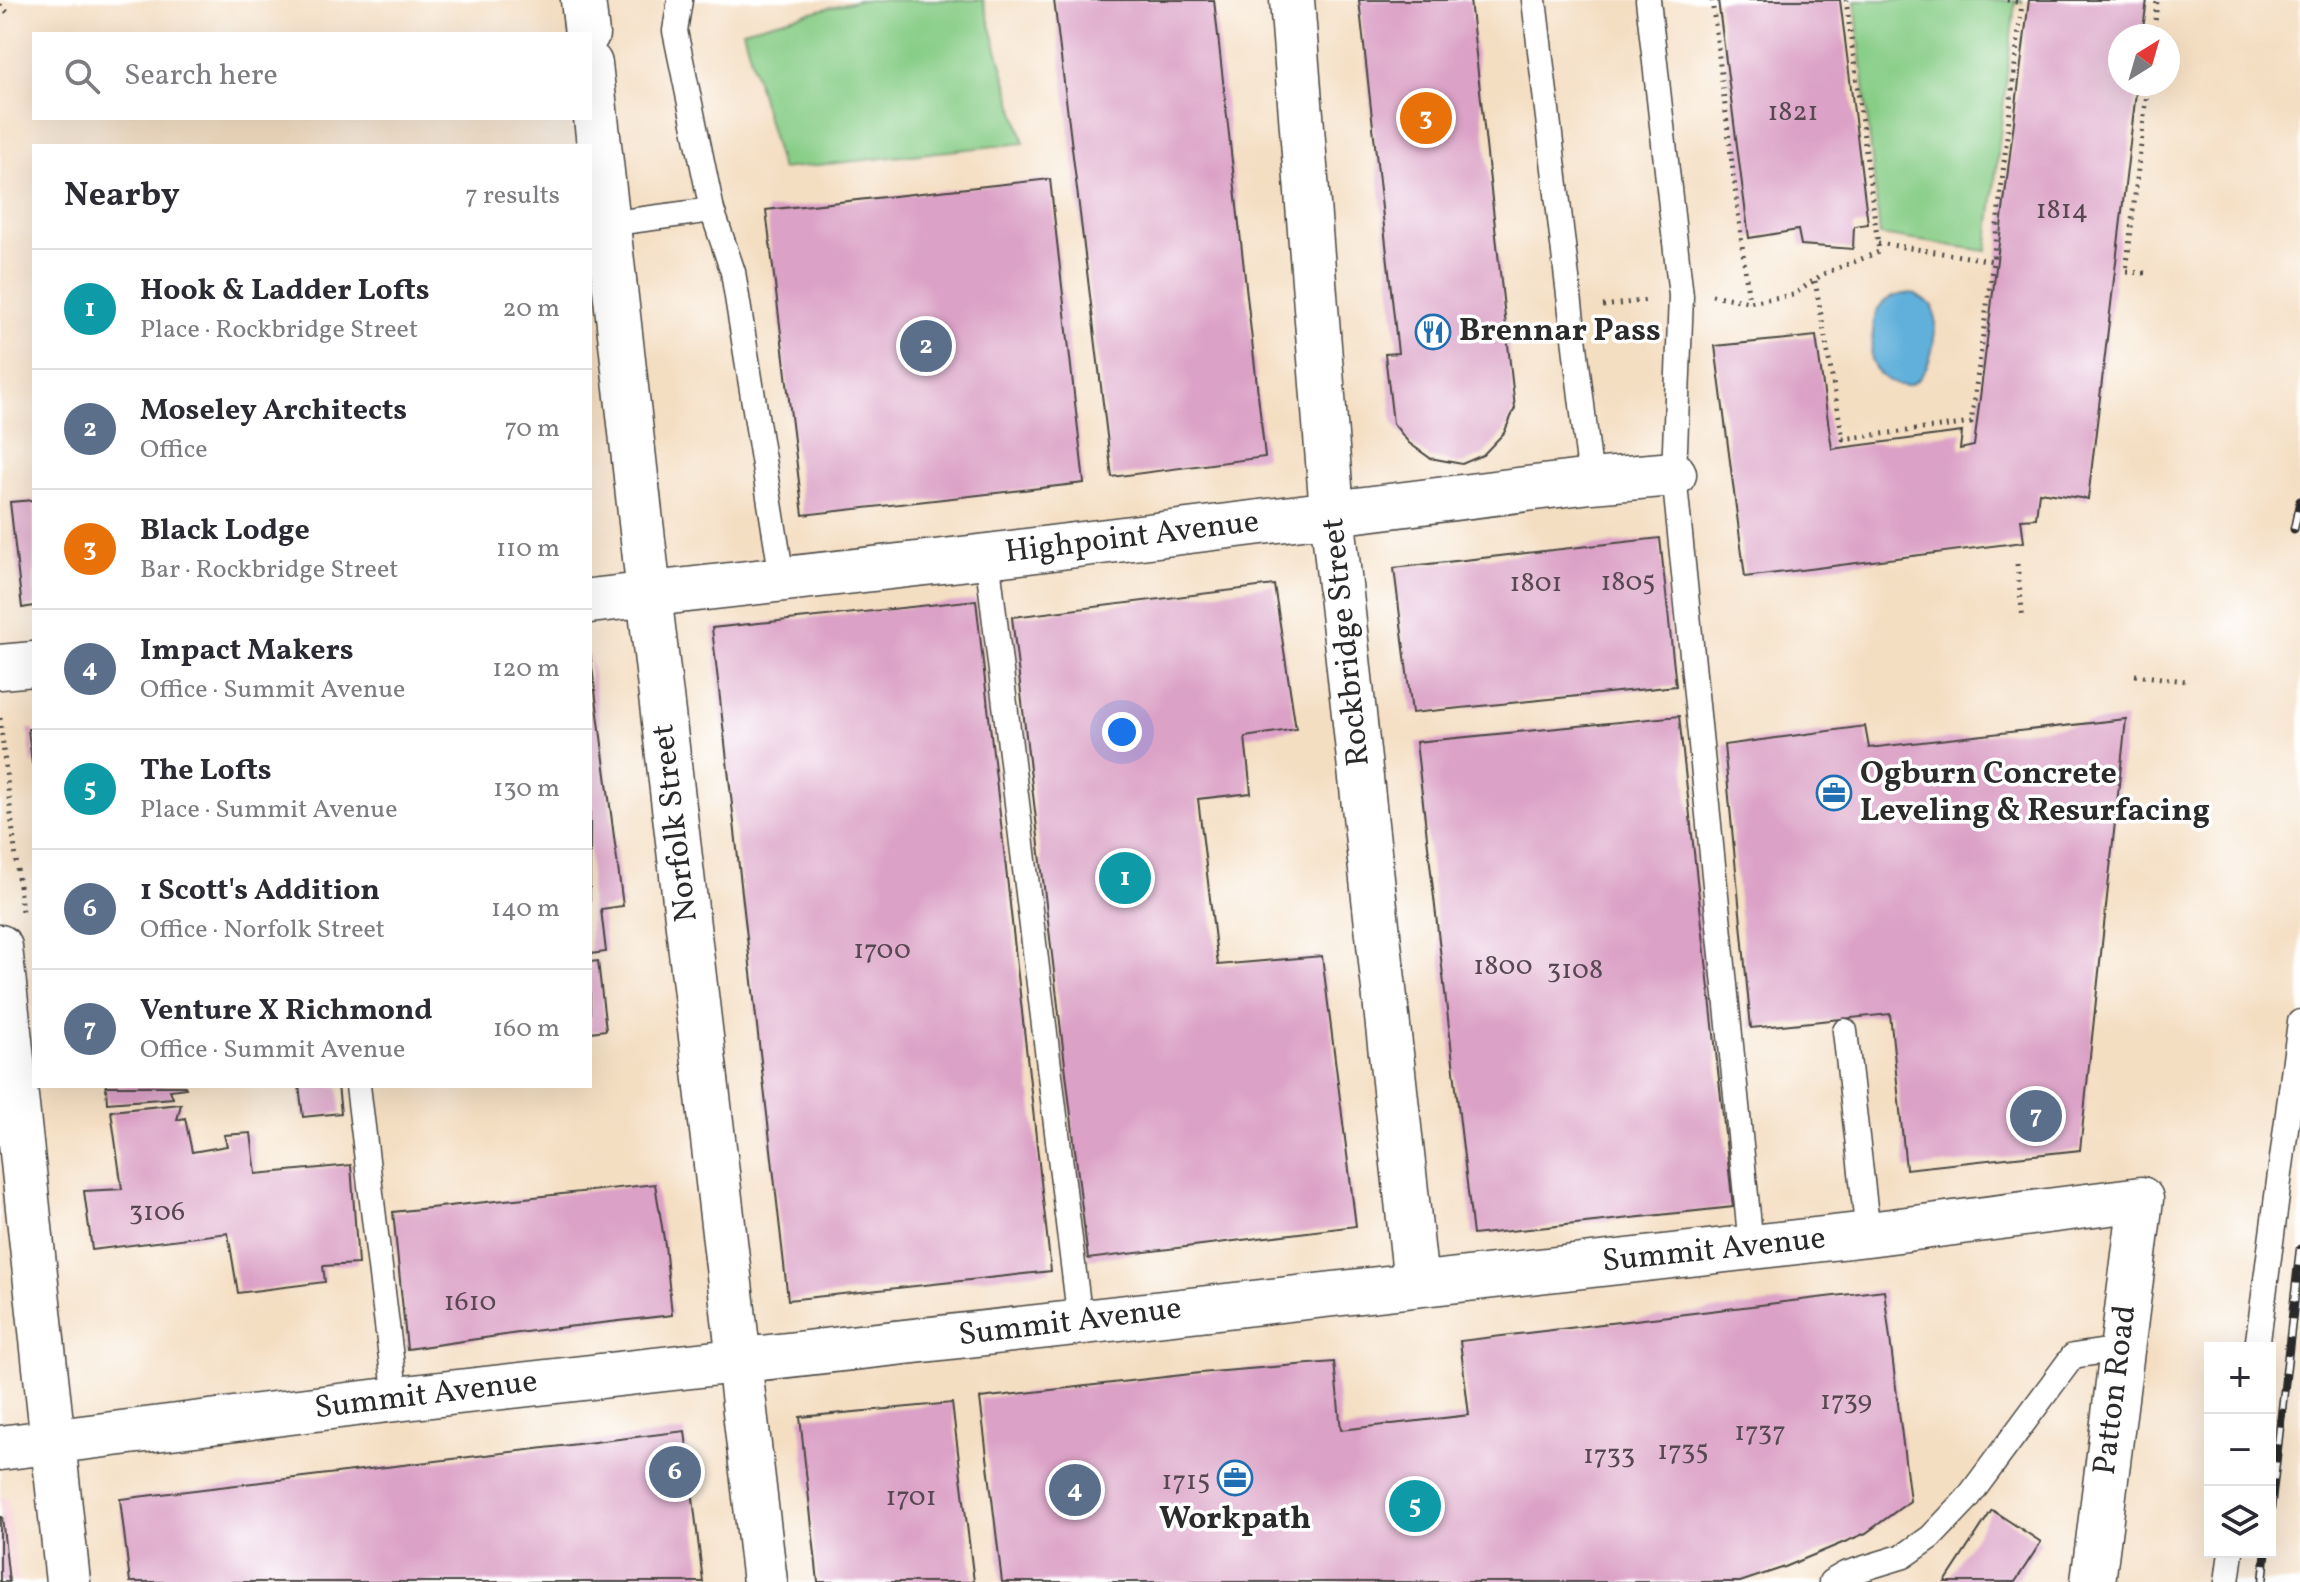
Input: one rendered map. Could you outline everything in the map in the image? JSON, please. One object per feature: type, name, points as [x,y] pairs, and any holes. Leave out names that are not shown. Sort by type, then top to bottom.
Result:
[{"type":"street","points":[[583,0],[587,32]]},
{"type":"street","name":"Rockbridge Street","points":[[1292,0],[1332,512],[1416,1283]]},
{"type":"street","name":"Norfolk Street","points":[[592,83],[765,1582]]},
{"type":"street","name":"Highpoint Avenue","points":[[592,601],[987,556],[1591,481],[1674,474]]},
{"type":"street","points":[[0,667],[32,664]]},
{"type":"street","points":[[11,931],[52,1442],[68,1582]]},
{"type":"street","name":"Summit Avenue","points":[[0,1448],[396,1399],[1868,1234],[2141,1199]]},
{"type":"street","name":"Patton Road","points":[[2093,1582],[2141,1199]]},
{"type":"lane","points":[[680,0],[675,31],[712,210],[733,272],[782,578]]},
{"type":"lane","points":[[1534,0],[1591,481]]},
{"type":"lane","points":[[1648,0],[1681,296],[1674,474],[1751,1246]]},
{"type":"lane","points":[[607,224],[712,210]]},
{"type":"lane","points":[[987,556],[1080,1322]]},
{"type":"lane","points":[[2258,1342],[2300,1022]]},
{"type":"lane","points":[[1845,1031],[1868,1234]]},
{"type":"lane","points":[[358,1088],[396,1399]]},
{"type":"lane","points":[[1831,1582],[1845,1574],[1904,1556],[1931,1537],[1967,1499],[2073,1356],[2120,1349]]},
{"type":"lane","points":[[2227,1582],[2230,1558]]},
{"type":"path","points":[[1712,0],[1749,302]]},
{"type":"path","points":[[1703,294],[1749,302],[1793,295],[1823,274],[1879,252],[1846,0]]},
{"type":"path","points":[[1815,281],[1843,439],[1971,423],[1993,261],[2022,1],[2007,0]]},
{"type":"path","points":[[2155,24],[2157,0]]},
{"type":"path","points":[[0,5],[11,16]]},
{"type":"path","points":[[2145,273],[2126,272],[2147,96]]},
{"type":"path","points":[[1878,243],[1993,261]]},
{"type":"path","points":[[1594,307],[1658,299]]},
{"type":"path","points":[[2017,564],[2023,619]]},
{"type":"path","points":[[2135,675],[2186,681]]},
{"type":"path","points":[[0,718],[11,931]]},
{"type":"shaded area","points":[[8,1497],[18,1582],[0,1582],[0,1498]]},
{"type":"green space","points":[[858,0],[983,0],[1024,143],[781,169],[743,30]]},
{"type":"green space","points":[[1855,0],[2022,0],[2022,3],[2015,2],[1987,251],[1880,235]]},
{"type":"water","points":[[1913,293],[1933,306],[1935,335],[1927,366],[1920,378],[1910,384],[1897,385],[1882,376],[1873,365],[1871,352],[1875,315],[1886,300]]},
{"type":"building","points":[[1054,0],[1214,0],[1265,457],[1112,477]]},
{"type":"building","points":[[1359,0],[1470,0],[1515,408],[1504,433],[1483,455],[1462,464],[1430,458],[1409,443],[1393,423],[1385,354],[1398,353]]},
{"type":"building","points":[[1718,0],[1840,0],[1868,224],[1854,226],[1853,249],[1801,245],[1798,230],[1749,238]]},
{"type":"building","points":[[2029,0],[2147,0],[2144,24],[2108,24],[2108,96],[2136,96],[2088,499],[2039,492],[2036,518],[2021,519],[2024,542],[1745,577],[1715,346],[1816,336],[1832,449],[1962,432],[1960,449],[1974,446]]},
{"type":"building","points":[[1050,179],[1084,483],[803,515],[766,210]]},
{"type":"building","points":[[32,500],[32,606],[22,608],[10,502]]},
{"type":"building","points":[[1660,538],[1676,686],[1412,713],[1394,568]]},
{"type":"building","points":[[1274,585],[1296,729],[1245,737],[1251,793],[1198,799],[1218,965],[1322,956],[1356,1226],[1088,1259],[1012,617]]},
{"type":"building","points":[[976,600],[1051,1271],[788,1300],[712,628]]},
{"type":"building","points":[[592,667],[623,906],[601,909],[606,952],[592,954]]},
{"type":"building","points":[[1679,716],[1733,1207],[1473,1235],[1416,742]]},
{"type":"building","points":[[2126,719],[2080,1150],[1906,1169],[1890,1014],[1751,1028],[1724,745],[1865,726],[1869,748]]},
{"type":"building","points":[[28,729],[32,729],[32,764]]},
{"type":"building","points":[[598,961],[606,1030],[592,1032],[592,962]]},
{"type":"building","points":[[106,1088],[186,1088],[170,1090],[173,1098],[107,1103]]},
{"type":"building","points":[[299,1088],[338,1088],[341,1113],[303,1117]]},
{"type":"building","points":[[181,1104],[177,1120],[185,1118],[192,1152],[227,1146],[224,1135],[251,1133],[256,1174],[351,1165],[358,1264],[323,1266],[325,1282],[238,1293],[228,1233],[92,1250],[84,1191],[122,1189],[111,1111]]},
{"type":"building","points":[[655,1184],[672,1315],[407,1349],[393,1212]]},
{"type":"building","points":[[1884,1290],[1910,1501],[1866,1533],[1740,1582],[1002,1582],[980,1398],[1200,1373],[1334,1362],[1341,1430],[1469,1415],[1460,1341]]},
{"type":"building","points":[[952,1403],[974,1582],[818,1582],[800,1417]]},
{"type":"building","points":[[685,1431],[703,1582],[130,1582],[120,1499]]},
{"type":"building","points":[[1992,1510],[2041,1542],[2015,1582],[1945,1582]]},
{"type":"building","points":[[2,1517],[9,1582],[0,1582]]},
{"type":"railway","points":[[2294,529],[2300,501]]},
{"type":"railway","points":[[2273,1486],[2300,1249]]},
{"type":"railway","points":[[2263,1582],[2265,1558]]},
{"type":"place","name":"Black Lodge","points":[[1426,118]]},
{"type":"place","name":"Brennar Pass","points":[[1433,332]]},
{"type":"place","name":"Moseley Architects","points":[[926,346]]},
{"type":"place","name":"Ogburn Concrete Leveling & Resurfacing","points":[[1834,793]]},
{"type":"place","name":"Hook & Ladder Lofts","points":[[1125,878]]},
{"type":"place","name":"Venture X Richmond","points":[[2036,1116]]},
{"type":"place","name":"1 Scott's Addition","points":[[675,1472]]},
{"type":"place","name":"Workpath","points":[[1235,1478]]},
{"type":"place","name":"Impact Makers","points":[[1075,1490]]},
{"type":"place","name":"The Lofts","points":[[1415,1506]]}]
